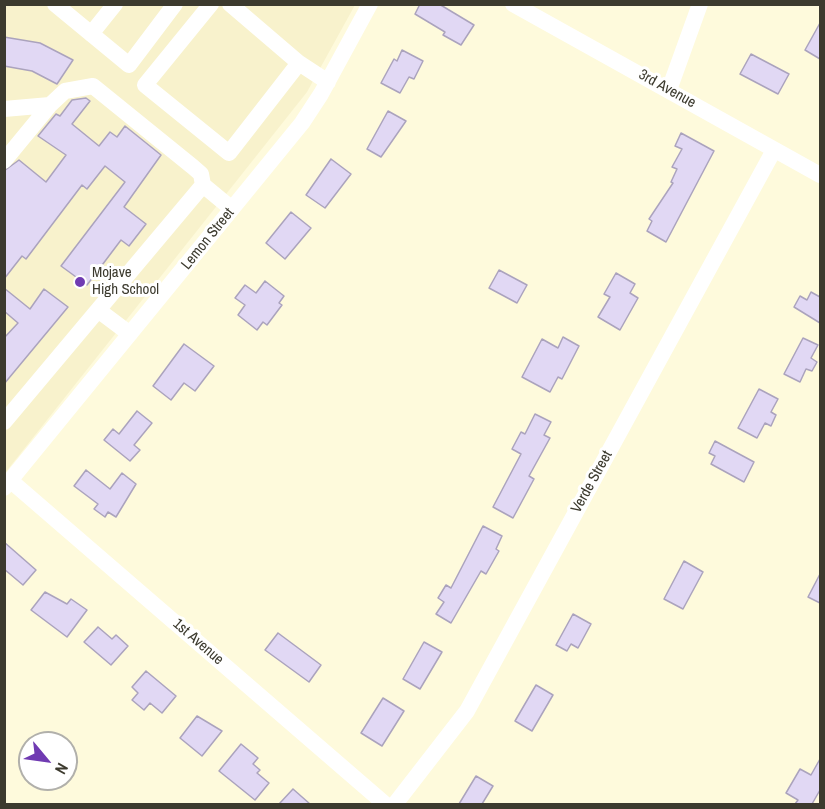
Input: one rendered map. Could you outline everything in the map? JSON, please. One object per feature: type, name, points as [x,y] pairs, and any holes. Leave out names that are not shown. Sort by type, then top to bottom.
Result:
[{"type":"street","points":[[92,34],[115,4]]},
{"type":"street","points":[[61,6],[129,64],[175,4]]},
{"type":"street","points":[[211,4],[146,85],[229,153],[298,63]]},
{"type":"street","points":[[230,4],[298,63],[328,82]]},
{"type":"street","name":"Lemon Street","points":[[6,485],[302,123],[328,82],[370,4]]},
{"type":"street","name":"3rd Avenue","points":[[513,4],[820,175]]},
{"type":"street","points":[[669,90],[700,4]]},
{"type":"street","points":[[4,161],[50,105],[65,91],[93,86],[194,167],[201,174],[203,185],[232,209]]},
{"type":"street","points":[[4,109],[50,105]]},
{"type":"street","name":"Verde Street","points":[[395,804],[467,711],[774,150]]},
{"type":"street","points":[[4,422],[203,185]]},
{"type":"street","points":[[98,310],[130,334]]},
{"type":"street","name":"1st Avenue","points":[[6,485],[385,804]]},
{"type":"shaded area","name":"Mojave High School","points":[[5,5],[355,5],[307,92],[5,473]]},
{"type":"building","points":[[420,4],[439,4],[474,25],[461,45],[443,35],[445,32],[415,14]]},
{"type":"building","points":[[820,23],[820,59],[805,50]]},
{"type":"building","points":[[4,37],[40,43],[73,60],[57,84],[32,71],[4,66]]},
{"type":"building","points":[[402,50],[423,61],[414,79],[409,77],[400,93],[381,83],[394,59],[397,61]]},
{"type":"building","points":[[751,54],[789,74],[778,94],[740,74]]},
{"type":"building","points":[[86,98],[90,101],[72,124],[99,146],[110,132],[117,137],[125,126],[161,155],[124,207],[146,224],[129,246],[121,240],[87,285],[61,266],[125,182],[105,166],[87,189],[82,185],[26,259],[22,256],[4,279],[4,171],[19,160],[46,182],[66,155],[38,136],[56,114],[60,116],[72,100]]},
{"type":"building","points":[[388,111],[406,121],[381,157],[367,149]]},
{"type":"building","points":[[681,133],[714,151],[666,242],[647,231],[652,221],[649,219],[673,183],[671,182],[677,169],[672,167],[682,149],[675,146]]},
{"type":"building","points":[[331,159],[351,174],[325,208],[306,195]]},
{"type":"building","points":[[291,212],[311,228],[285,259],[266,243]]},
{"type":"building","points":[[499,270],[527,285],[517,303],[489,288]]},
{"type":"building","points":[[616,273],[635,284],[630,293],[638,298],[620,330],[598,317],[610,297],[604,294]]},
{"type":"building","points":[[265,281],[284,296],[279,303],[282,305],[267,325],[263,322],[257,330],[238,315],[245,305],[235,298],[245,285],[256,293]]},
{"type":"building","points":[[4,288],[30,309],[44,289],[68,307],[4,384],[4,338],[18,323],[4,311]]},
{"type":"building","points":[[811,292],[820,297],[820,323],[794,307],[800,296],[807,300]]},
{"type":"building","points":[[563,337],[579,346],[562,379],[558,377],[550,392],[522,377],[542,339],[558,348]]},
{"type":"building","points":[[803,338],[818,345],[811,358],[817,362],[812,371],[806,369],[800,382],[784,374]]},
{"type":"building","points":[[184,344],[214,366],[195,391],[184,383],[171,400],[153,386]]},
{"type":"building","points":[[759,389],[778,399],[771,412],[776,415],[771,426],[765,423],[757,438],[738,428]]},
{"type":"building","points":[[137,411],[152,423],[134,445],[140,450],[130,461],[104,440],[113,429],[119,434]]},
{"type":"building","points":[[535,414],[551,422],[544,435],[550,438],[529,476],[534,479],[513,518],[493,507],[521,454],[512,449],[521,432],[525,434]]},
{"type":"building","points":[[715,441],[754,462],[744,482],[711,464],[715,456],[709,453]]},
{"type":"building","points":[[86,470],[110,489],[122,473],[136,484],[116,517],[108,512],[105,517],[94,509],[98,504],[74,486]]},
{"type":"building","points":[[483,526],[502,536],[496,549],[499,551],[486,574],[481,571],[451,623],[436,614],[444,602],[438,598],[446,585],[451,588]]},
{"type":"building","points":[[4,542],[36,570],[23,585],[4,569]]},
{"type":"building","points":[[684,561],[703,572],[683,609],[664,599]]},
{"type":"building","points":[[820,574],[820,603],[808,597]]},
{"type":"building","points":[[45,592],[67,604],[71,599],[87,610],[67,637],[31,610]]},
{"type":"building","points":[[573,614],[591,624],[578,648],[571,644],[567,651],[556,645]]},
{"type":"building","points":[[98,627],[112,639],[116,635],[128,646],[111,665],[84,642]]},
{"type":"building","points":[[278,633],[321,665],[309,682],[265,650]]},
{"type":"building","points":[[424,642],[442,652],[420,689],[403,679]]},
{"type":"building","points":[[146,671],[176,696],[162,713],[150,703],[144,710],[132,700],[138,693],[132,687]]},
{"type":"building","points":[[536,685],[553,695],[532,731],[515,721]]},
{"type":"building","points":[[383,698],[404,711],[382,746],[361,733]]},
{"type":"building","points":[[197,716],[222,731],[202,756],[180,738]]},
{"type":"building","points":[[241,744],[258,758],[253,764],[260,770],[257,773],[269,783],[255,800],[219,771]]},
{"type":"building","points":[[820,759],[820,790],[812,804],[795,804],[798,800],[786,793],[800,769],[811,775]]},
{"type":"building","points":[[476,776],[493,786],[482,804],[459,804]]},
{"type":"building","points":[[293,789],[310,804],[279,804]]},
{"type":"place","name":"Mojave High School","points":[[80,282]]}]
